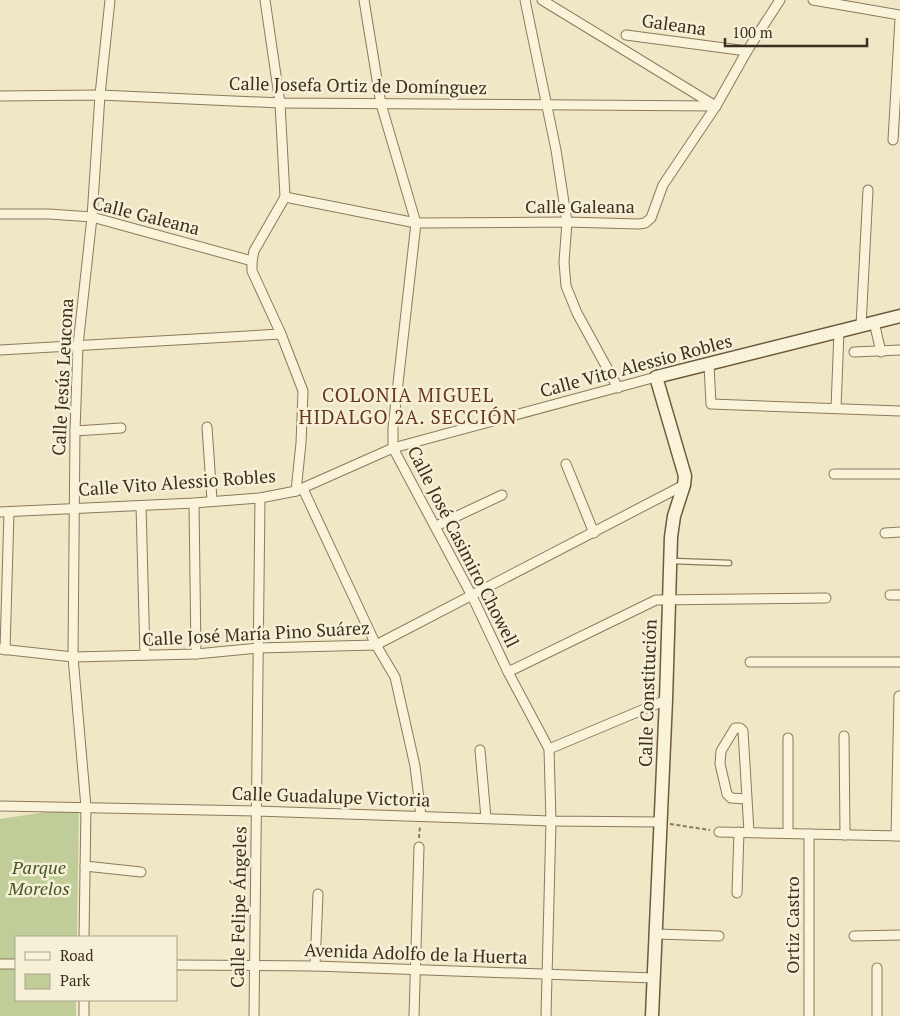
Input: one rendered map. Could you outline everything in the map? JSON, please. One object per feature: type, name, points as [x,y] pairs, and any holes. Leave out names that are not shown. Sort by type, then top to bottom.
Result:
[{"type":"street","name":"Calle Jesús Leucona","points":[[84,936],[86,808],[73,657],[75,431],[78,345],[92,217],[100,95],[110,0]]},
{"type":"street","points":[[265,0],[280,103],[285,197],[259,241],[252,261],[252,272],[281,334],[303,391],[299,490],[376,646],[395,677],[415,766],[421,816]]},
{"type":"street","name":"Calle José Casimiro Chowell","points":[[364,0],[381,104],[416,223],[393,428],[393,448],[436,526],[548,749],[551,821],[546,1016]]},
{"type":"street","points":[[525,0],[548,104],[567,222],[564,262],[566,286],[577,313],[618,388]]},
{"type":"street","points":[[542,0],[716,106]]},
{"type":"street","name":"Calle Galeana","points":[[285,197],[416,223],[645,223],[651,218],[663,184],[716,106],[747,51],[780,0]]},
{"type":"street","points":[[813,0],[900,14]]},
{"type":"street","points":[[894,140],[900,19]]},
{"type":"street","name":"Galeana","points":[[626,35],[747,51]]},
{"type":"street","name":"Calle Josefa Ortiz de Domínguez","points":[[0,96],[100,95],[280,103],[716,106]]},
{"type":"street","points":[[861,326],[868,190]]},
{"type":"street","name":"Calle Galeana","points":[[0,214],[49,214],[92,217],[252,261]]},
{"type":"street","name":"Calle Vito Alessio Robles","points":[[5,512],[194,503],[212,500],[260,498],[299,490],[393,448],[656,377],[900,316]]},
{"type":"street","points":[[874,322],[881,352]]},
{"type":"street","points":[[836,408],[839,331]]},
{"type":"street","points":[[0,350],[281,334]]},
{"type":"street","points":[[854,352],[900,350]]},
{"type":"street","points":[[709,365],[710,404],[900,411]]},
{"type":"street","name":"Calle Constitución","points":[[652,1016],[671,537],[674,516],[685,476],[656,377]]},
{"type":"street","points":[[207,427],[212,500]]},
{"type":"street","points":[[75,431],[121,428]]},
{"type":"street","points":[[566,464],[594,533]]},
{"type":"street","points":[[834,474],[900,474]]},
{"type":"street","name":"Calle José María Pino Suárez","points":[[3,650],[73,657],[196,654],[258,648],[376,646],[684,485]]},
{"type":"street","points":[[436,526],[502,494]]},
{"type":"street","name":"Calle Felipe Ángeles","points":[[254,1016],[260,498]]},
{"type":"street","points":[[194,503],[196,654]]},
{"type":"street","points":[[142,506],[145,655]]},
{"type":"street","points":[[3,650],[5,512]]},
{"type":"street","points":[[885,533],[900,532]]},
{"type":"street","points":[[890,595],[900,595]]},
{"type":"street","points":[[508,672],[653,601],[669,599],[826,598]]},
{"type":"street","points":[[750,662],[900,662]]},
{"type":"street","points":[[719,832],[898,836],[899,696]]},
{"type":"street","points":[[548,749],[666,700]]},
{"type":"street","points":[[747,799],[731,798],[727,794],[720,764],[721,751],[735,728],[740,728],[743,731],[750,832]]},
{"type":"street","points":[[844,736],[845,834]]},
{"type":"street","points":[[788,738],[788,833]]},
{"type":"street","points":[[480,750],[486,818]]},
{"type":"street","name":"Calle Guadalupe Victoria","points":[[0,806],[256,810],[551,821],[660,822]]},
{"type":"street","points":[[738,832],[738,893]]},
{"type":"street","name":"Ortiz Castro","points":[[809,834],[809,1016]]},
{"type":"street","points":[[414,1016],[419,847]]},
{"type":"street","points":[[85,866],[141,872]]},
{"type":"street","points":[[315,966],[318,894]]},
{"type":"street","points":[[656,934],[719,936]]},
{"type":"street","points":[[854,936],[900,935]]},
{"type":"street","points":[[0,964],[15,964]]},
{"type":"street","name":"Avenida Adolfo de la Huerta","points":[[178,965],[315,966],[654,978]]},
{"type":"street","points":[[876,1016],[877,968]]},
{"type":"street","points":[[84,1001],[84,1016]]},
{"type":"lane","points":[[670,561],[730,563]]},
{"type":"path","points":[[419,847],[421,816]]},
{"type":"path","points":[[660,822],[719,832]]},
{"type":"green space","name":"Parque Morelos","points":[[79,807],[77,936],[15,936],[15,1001],[76,1001],[76,1016],[0,1016],[0,819]]},
{"type":"district","name":"COLONIA MIGUEL HIDALGO 2A. SECCIÓN","points":[[408,406]]}]
